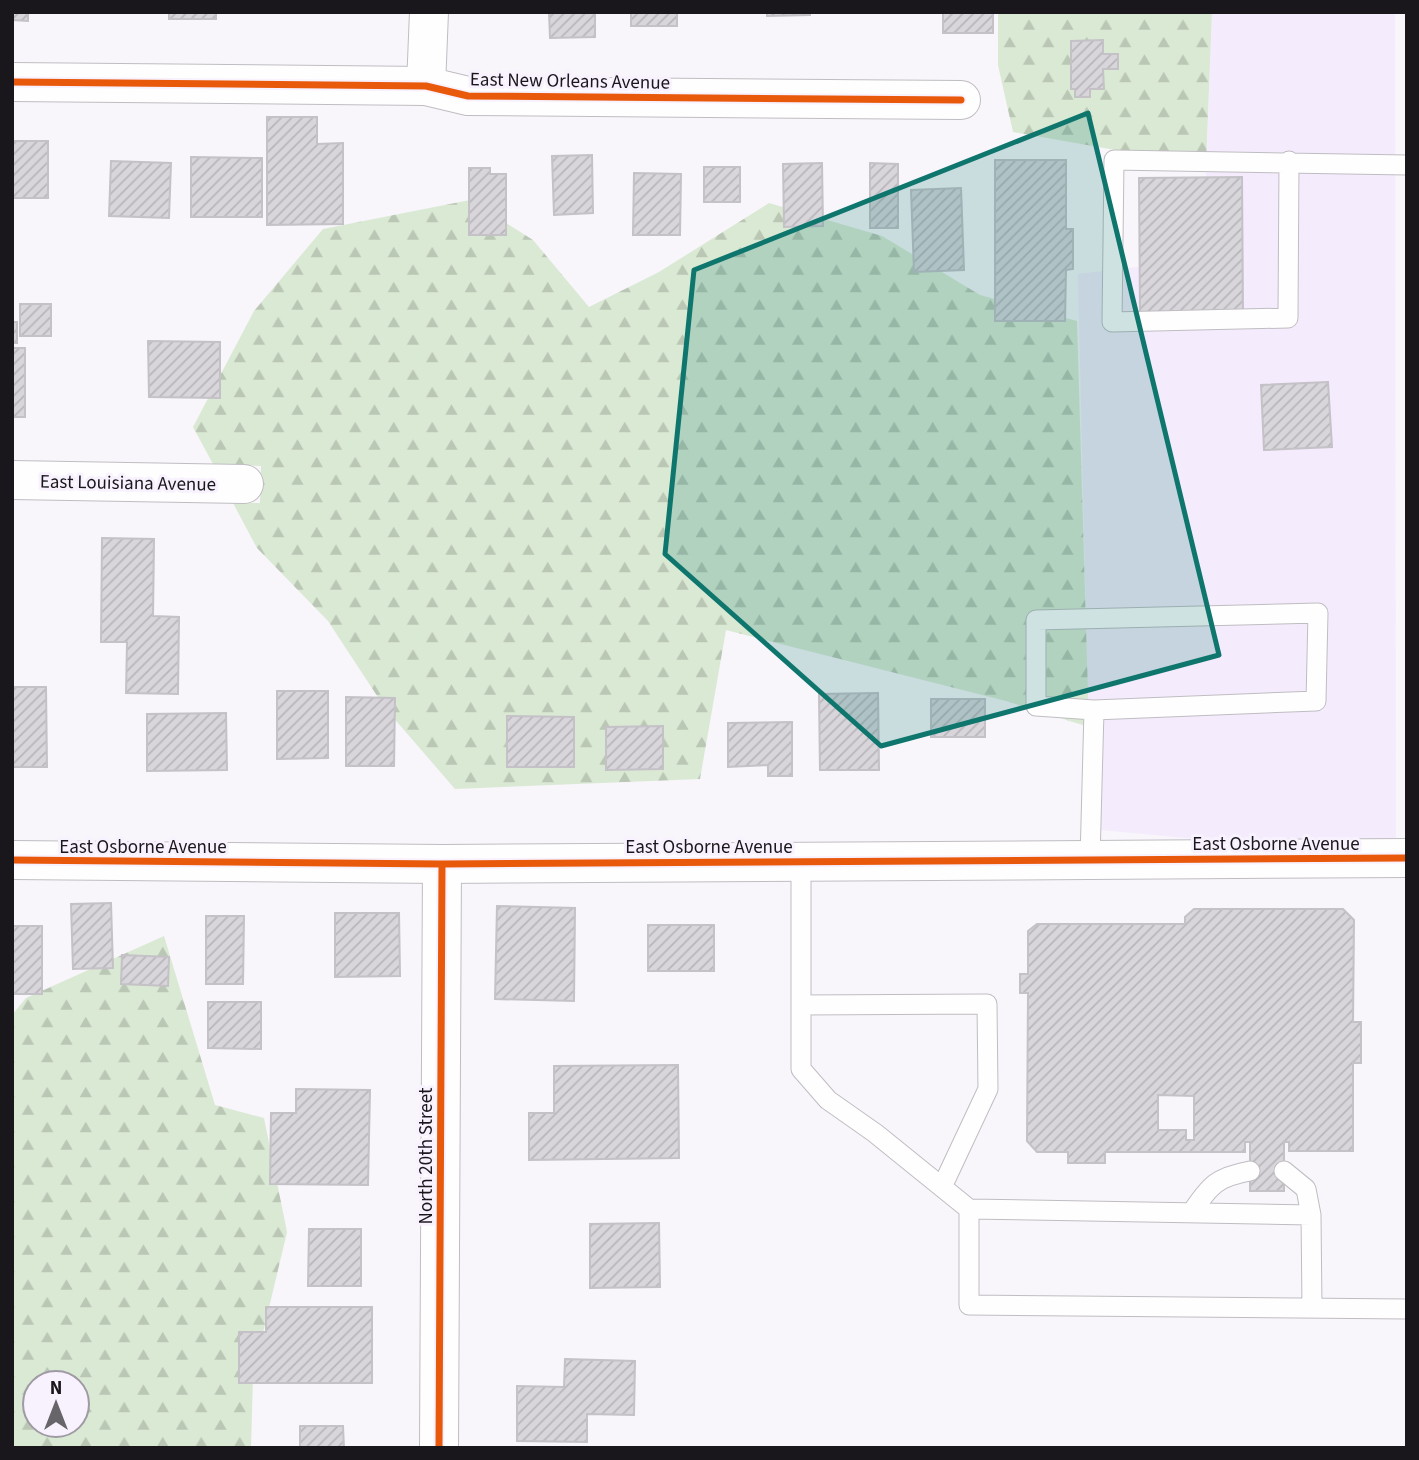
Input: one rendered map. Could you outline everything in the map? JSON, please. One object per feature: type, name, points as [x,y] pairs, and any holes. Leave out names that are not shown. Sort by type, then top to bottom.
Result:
[{"type":"street","points":[[426,86],[429,12]]},
{"type":"street","name":"East New Orleans Avenue","points":[[12,82],[426,86],[468,96],[961,100]]},
{"type":"street","name":"East Louisiana Avenue","points":[[12,480],[244,484]]},
{"type":"street","name":"East Osborne Avenue","points":[[12,860],[442,864],[1407,858]]},
{"type":"street","name":"North 20th Street","points":[[439,1448],[442,864]]},
{"type":"lane","points":[[1289,161],[1288,318],[1112,322],[1114,160],[1289,161],[1407,165]]},
{"type":"lane","points":[[1318,612],[1316,701],[1094,710],[1036,706],[1036,620],[1318,612]]},
{"type":"lane","points":[[1090,860],[1094,710]]},
{"type":"lane","points":[[801,861],[802,1069],[828,1100],[875,1133],[969,1209],[1311,1215]]},
{"type":"lane","points":[[802,1004],[987,1004],[988,1089],[942,1187]]},
{"type":"lane","points":[[1192,1212],[1206,1191],[1227,1175],[1250,1171]]},
{"type":"lane","points":[[1284,1171],[1306,1189],[1311,1215],[1312,1308]]},
{"type":"lane","points":[[969,1209],[969,1305],[1407,1309]]},
{"type":"highlighted area","points":[[1088,113],[1219,655],[881,746],[665,554],[694,270]]},
{"type":"shaded area","points":[[1212,12],[1395,12],[1396,839],[1206,840],[1091,829],[1078,274],[1203,259]]},
{"type":"green space","points":[[998,12],[1212,12],[1206,166],[1013,132],[998,65]]},
{"type":"green space","points":[[470,200],[533,240],[589,307],[659,272],[769,203],[882,236],[980,295],[1077,321],[1089,727],[1006,701],[726,630],[700,779],[455,789],[385,708],[328,621],[257,548],[233,503],[260,503],[261,466],[213,464],[193,427],[254,311],[323,229]]},
{"type":"green space","points":[[164,936],[215,1105],[264,1118],[287,1232],[253,1375],[251,1448],[12,1448],[12,1015],[26,998]]},
{"type":"building","points":[[12,12],[28,12],[28,21],[12,20]]},
{"type":"building","points":[[169,12],[216,12],[216,19],[169,19]]},
{"type":"building","points":[[549,12],[595,12],[595,37],[550,38]]},
{"type":"building","points":[[631,12],[677,12],[677,26],[631,26]]},
{"type":"building","points":[[767,12],[810,12],[810,15],[767,16]]},
{"type":"building","points":[[943,12],[993,12],[993,33],[943,33]]},
{"type":"building","points":[[1103,40],[1103,54],[1118,54],[1118,69],[1103,69],[1104,89],[1090,89],[1090,97],[1075,97],[1075,89],[1071,89],[1071,41]]},
{"type":"building","points":[[267,117],[317,117],[317,144],[343,143],[343,224],[267,225]]},
{"type":"building","points":[[12,141],[48,141],[48,198],[12,198]]},
{"type":"building","points":[[592,155],[593,213],[554,215],[552,156]]},
{"type":"building","points":[[191,157],[262,158],[262,217],[191,217]]},
{"type":"building","points":[[995,160],[1066,160],[1066,229],[1073,229],[1073,269],[1066,270],[1065,321],[995,321]]},
{"type":"building","points":[[111,161],[171,163],[169,218],[109,216]]},
{"type":"building","points":[[822,163],[823,226],[784,227],[783,164]]},
{"type":"building","points":[[870,163],[898,164],[898,228],[870,228]]},
{"type":"building","points":[[704,167],[740,167],[740,202],[704,202]]},
{"type":"building","points":[[469,168],[490,168],[490,174],[506,174],[506,235],[469,235]]},
{"type":"building","points":[[634,173],[681,174],[680,235],[633,235]]},
{"type":"building","points":[[1242,177],[1243,315],[1140,315],[1139,178]]},
{"type":"building","points":[[961,188],[964,270],[914,272],[911,190]]},
{"type":"building","points":[[20,304],[51,304],[51,336],[20,336]]},
{"type":"building","points":[[12,322],[17,322],[17,343],[12,343]]},
{"type":"building","points":[[148,341],[220,342],[220,398],[149,397]]},
{"type":"building","points":[[12,348],[25,348],[25,417],[12,417]]},
{"type":"building","points":[[1328,382],[1332,447],[1264,450],[1261,385]]},
{"type":"building","points":[[102,538],[154,539],[153,616],[179,617],[178,694],[126,693],[127,642],[101,642]]},
{"type":"building","points":[[12,687],[46,687],[47,767],[12,767]]},
{"type":"building","points":[[277,691],[328,691],[328,758],[277,759]]},
{"type":"building","points":[[878,693],[879,770],[820,770],[819,694]]},
{"type":"building","points":[[346,697],[395,698],[394,766],[346,766]]},
{"type":"building","points":[[931,699],[985,699],[985,737],[931,737]]},
{"type":"building","points":[[226,713],[227,770],[147,771],[147,714]]},
{"type":"building","points":[[507,716],[574,717],[574,767],[507,767]]},
{"type":"building","points":[[792,722],[792,776],[768,776],[768,765],[728,767],[728,723]]},
{"type":"building","points":[[663,726],[663,769],[606,770],[606,727]]},
{"type":"building","points":[[111,903],[113,968],[73,969],[71,904]]},
{"type":"building","points":[[497,906],[575,908],[574,1001],[495,999]]},
{"type":"building","points":[[1194,909],[1343,909],[1354,920],[1353,1022],[1361,1022],[1361,1063],[1353,1063],[1353,1151],[1289,1151],[1289,1142],[1284,1142],[1284,1191],[1250,1191],[1250,1142],[1245,1142],[1245,1152],[1105,1152],[1105,1163],[1068,1163],[1068,1152],[1037,1152],[1027,1141],[1028,993],[1020,993],[1020,974],[1028,974],[1028,931],[1037,924],[1185,924],[1185,917]],"holes":[[[1158,1095],[1194,1096],[1194,1140],[1186,1140],[1186,1130],[1158,1130]]]},
{"type":"building","points":[[335,913],[399,913],[400,976],[335,977]]},
{"type":"building","points":[[206,916],[244,916],[243,984],[206,984]]},
{"type":"building","points":[[648,925],[714,925],[714,971],[648,971]]},
{"type":"building","points":[[12,926],[42,926],[42,994],[12,994]]},
{"type":"building","points":[[122,955],[169,957],[168,986],[121,984]]},
{"type":"building","points":[[208,1002],[261,1002],[261,1049],[208,1048]]},
{"type":"building","points":[[678,1065],[679,1158],[529,1160],[529,1113],[554,1113],[554,1066]]},
{"type":"building","points":[[296,1089],[370,1090],[368,1185],[270,1184],[271,1113],[296,1113]]},
{"type":"building","points":[[659,1223],[660,1287],[590,1288],[590,1224]]},
{"type":"building","points":[[309,1229],[361,1229],[361,1286],[308,1286]]},
{"type":"building","points":[[266,1307],[372,1307],[372,1383],[239,1383],[239,1332],[266,1332]]},
{"type":"building","points":[[565,1359],[635,1361],[634,1415],[587,1414],[587,1442],[517,1441],[517,1386],[564,1387]]},
{"type":"building","points":[[300,1426],[343,1426],[344,1448],[300,1448]]},
{"type":"cycle path","points":[[12,82],[426,86],[468,96],[961,100]]},
{"type":"cycle path","points":[[12,860],[442,864],[1407,858]]},
{"type":"cycle path","points":[[439,1448],[442,864]]}]
